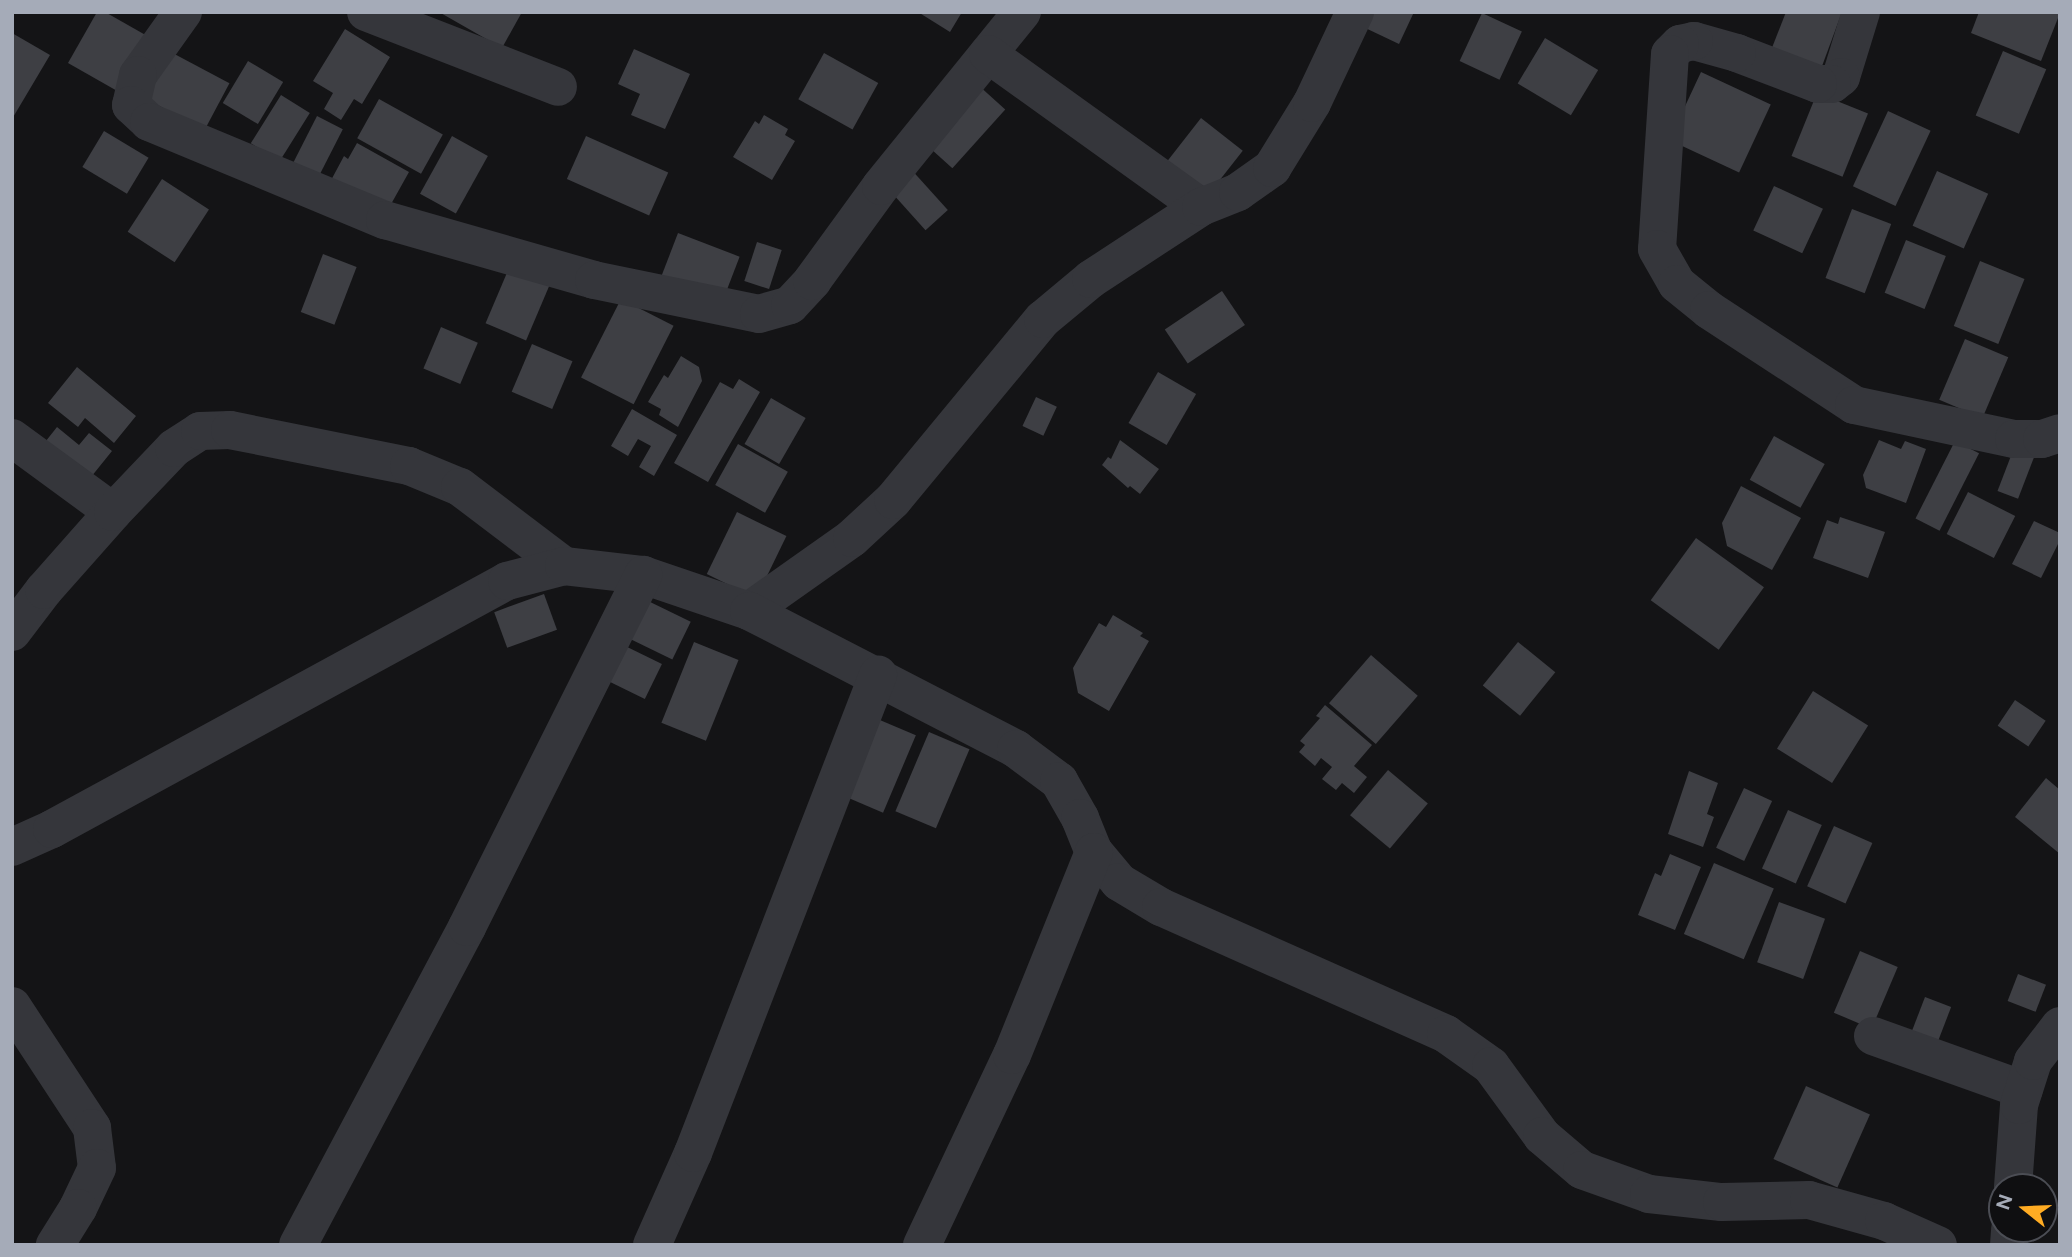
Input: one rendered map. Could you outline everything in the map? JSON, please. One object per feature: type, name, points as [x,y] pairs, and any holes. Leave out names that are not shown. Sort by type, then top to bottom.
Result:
[{"type":"street","points":[[183,12],[138,75],[131,105],[149,121],[385,220],[594,280],[759,314],[790,305],[811,281],[881,186],[1022,12]]},
{"type":"street","points":[[366,12],[558,87]]},
{"type":"street","points":[[749,611],[852,538],[893,500],[1043,319],[1091,279],[1201,207],[1238,192],[1272,168],[1312,103],[1355,12]]},
{"type":"street","points":[[1861,12],[1841,77],[1832,84],[1818,84],[1737,53],[1694,41],[1680,44],[1670,54],[1657,249],[1676,284],[1709,310],[1854,405],[2014,439],[2042,439],[2060,433]]},
{"type":"street","points":[[988,54],[1201,207]]},
{"type":"street","points":[[12,632],[44,590],[113,512],[174,448],[200,431],[230,430],[409,466],[460,488],[564,566]]},
{"type":"street","points":[[12,438],[113,512]]},
{"type":"street","points":[[12,847],[52,830],[507,581],[564,566],[643,576],[749,611],[878,675],[1016,749],[1059,781],[1080,818],[1094,852],[1119,882],[1161,907],[1446,1034],[1491,1066],[1542,1136],[1582,1170],[1649,1195],[1722,1202],[1810,1200],[1884,1221],[1938,1245]]},
{"type":"street","points":[[298,1245],[467,927],[643,576]]},
{"type":"street","points":[[652,1245],[693,1153],[878,675]]},
{"type":"street","points":[[922,1245],[1012,1055],[1094,852]]},
{"type":"street","points":[[12,1006],[92,1128],[97,1168],[78,1208],[55,1245]]},
{"type":"street","points":[[2014,1173],[2019,1105],[2033,1060],[2060,1026]]},
{"type":"street","points":[[1873,1036],[2024,1090]]},
{"type":"building","points":[[97,12],[105,12],[149,37],[119,92],[68,63]]},
{"type":"building","points":[[439,12],[522,12],[502,48]]},
{"type":"building","points":[[918,12],[962,12],[950,32]]},
{"type":"building","points":[[1365,12],[1414,12],[1399,44],[1359,25]]},
{"type":"building","points":[[1786,12],[1842,12],[1818,77],[1768,58]]},
{"type":"building","points":[[1979,12],[2060,13],[2041,61],[1971,33]]},
{"type":"building","points":[[1482,13],[1522,32],[1499,80],[1460,61]]},
{"type":"building","points":[[345,29],[390,57],[362,104],[354,99],[341,120],[324,109],[333,93],[313,81]]},
{"type":"building","points":[[12,33],[50,55],[12,119]]},
{"type":"building","points":[[1545,38],[1598,70],[1571,115],[1518,83]]},
{"type":"building","points":[[165,49],[229,83],[205,130],[140,96]]},
{"type":"building","points":[[634,49],[690,74],[665,129],[631,115],[640,94],[618,84]]},
{"type":"building","points":[[2003,51],[2046,69],[2019,134],[1976,115]]},
{"type":"building","points":[[824,53],[878,83],[853,129],[798,99]]},
{"type":"building","points":[[248,61],[283,82],[258,124],[223,103]]},
{"type":"building","points":[[1701,72],[1771,105],[1739,173],[1669,140]]},
{"type":"building","points":[[977,84],[1005,109],[952,168],[924,143]]},
{"type":"building","points":[[1817,93],[1868,114],[1843,177],[1792,156]]},
{"type":"building","points":[[281,95],[310,113],[280,161],[251,143]]},
{"type":"building","points":[[379,99],[443,134],[421,174],[357,138]]},
{"type":"building","points":[[1888,111],[1931,131],[1896,206],[1853,186]]},
{"type":"building","points":[[764,115],[788,129],[785,135],[795,141],[772,180],[733,157],[755,121],[759,124]]},
{"type":"building","points":[[317,116],[343,129],[313,187],[287,174]]},
{"type":"building","points":[[1201,118],[1243,151],[1207,196],[1165,164]]},
{"type":"building","points":[[104,131],[149,158],[127,194],[82,167]]},
{"type":"building","points":[[452,136],[488,156],[456,214],[420,194]]},
{"type":"building","points":[[586,136],[668,173],[649,216],[567,179]]},
{"type":"building","points":[[357,143],[409,172],[390,206],[329,184],[344,156],[348,159]]},
{"type":"building","points":[[909,167],[948,210],[926,230],[887,187]]},
{"type":"building","points":[[1937,171],[1988,194],[1964,249],[1913,226]]},
{"type":"building","points":[[162,179],[209,209],[175,262],[128,232]]},
{"type":"building","points":[[1774,186],[1823,209],[1802,253],[1753,230]]},
{"type":"building","points":[[1852,209],[1891,224],[1865,293],[1825,278]]},
{"type":"building","points":[[678,233],[740,257],[722,301],[661,278]]},
{"type":"building","points":[[1906,240],[1946,256],[1925,309],[1885,293]]},
{"type":"building","points":[[757,242],[782,250],[769,289],[744,281]]},
{"type":"building","points":[[323,254],[357,267],[334,325],[301,312]]},
{"type":"building","points":[[1980,261],[2025,279],[1998,344],[1954,326]]},
{"type":"building","points":[[509,268],[550,285],[526,340],[486,323]]},
{"type":"building","points":[[1222,291],[1245,325],[1188,364],[1165,330]]},
{"type":"building","points":[[621,299],[674,326],[634,404],[581,377]]},
{"type":"building","points":[[441,327],[478,343],[460,384],[423,368]]},
{"type":"building","points":[[1965,339],[2008,357],[1982,418],[1939,400]]},
{"type":"building","points":[[532,344],[573,361],[552,409],[512,392]]},
{"type":"building","points":[[681,356],[699,367],[702,381],[678,427],[659,415],[661,409],[648,402],[664,375],[668,378]]},
{"type":"building","points":[[77,367],[136,416],[114,443],[85,418],[78,427],[48,403]]},
{"type":"building","points":[[1158,372],[1196,394],[1167,445],[1128,423]]},
{"type":"building","points":[[739,379],[760,392],[708,482],[674,463],[720,382],[733,389]]},
{"type":"building","points":[[1036,397],[1057,407],[1043,436],[1022,426]]},
{"type":"building","points":[[771,398],[806,418],[779,464],[744,444]]},
{"type":"building","points":[[632,409],[677,435],[654,476],[639,467],[651,446],[638,439],[628,456],[611,446]]},
{"type":"building","points":[[57,427],[79,445],[89,433],[112,451],[83,487],[38,451]]},
{"type":"building","points":[[1774,436],[1825,464],[1800,508],[1750,480]]},
{"type":"building","points":[[1120,440],[1159,469],[1140,494],[1130,486],[1128,488],[1102,465],[1108,457],[1111,459]]},
{"type":"building","points":[[1879,440],[1901,449],[1905,441],[1926,449],[1906,503],[1866,488],[1863,475]]},
{"type":"building","points":[[1955,441],[1979,453],[1940,531],[1916,519]]},
{"type":"building","points":[[738,444],[788,472],[765,513],[715,485]]},
{"type":"building","points":[[2014,448],[2035,456],[2018,499],[1998,491]]},
{"type":"building","points":[[1741,486],[1801,518],[1772,570],[1727,546],[1722,523]]},
{"type":"building","points":[[1968,492],[2015,516],[1994,558],[1947,534]]},
{"type":"building","points":[[737,512],[786,536],[756,598],[707,574]]},
{"type":"building","points":[[1840,517],[1885,532],[1868,578],[1813,558],[1827,520],[1838,524]]},
{"type":"building","points":[[2034,521],[2060,533],[2060,540],[2041,578],[2012,564]]},
{"type":"building","points":[[1696,538],[1764,587],[1719,650],[1651,600]]},
{"type":"building","points":[[544,594],[557,630],[507,648],[494,612]]},
{"type":"building","points":[[644,599],[691,622],[672,660],[626,637]]},
{"type":"building","points":[[1113,615],[1143,633],[1140,636],[1149,641],[1109,711],[1078,693],[1073,668],[1099,623],[1106,627]]},
{"type":"building","points":[[617,642],[662,664],[645,699],[600,677]]},
{"type":"building","points":[[694,642],[739,660],[706,741],[661,723]]},
{"type":"building","points":[[1518,642],[1555,672],[1520,716],[1483,686]]},
{"type":"building","points":[[1371,655],[1418,696],[1376,744],[1329,703]]},
{"type":"building","points":[[1813,691],[1868,725],[1832,783],[1777,749]]},
{"type":"building","points":[[2015,700],[2046,721],[2028,746],[1998,726]]},
{"type":"building","points":[[1325,705],[1372,745],[1354,766],[1367,777],[1354,793],[1342,783],[1336,790],[1322,779],[1332,767],[1321,758],[1315,766],[1299,752],[1305,745],[1300,741],[1320,718],[1316,716]]},
{"type":"building","points":[[868,715],[916,735],[883,813],[835,792]]},
{"type":"building","points":[[929,732],[970,749],[936,828],[895,811]]},
{"type":"building","points":[[1388,770],[1428,803],[1390,849],[1350,815]]},
{"type":"building","points":[[1689,771],[1718,783],[1707,814],[1714,817],[1703,847],[1668,834]]},
{"type":"building","points":[[2046,778],[2060,790],[2060,854],[2015,817]]},
{"type":"building","points":[[1744,788],[1772,801],[1744,861],[1716,848]]},
{"type":"building","points":[[1788,810],[1822,825],[1796,884],[1762,868]]},
{"type":"building","points":[[1834,826],[1872,843],[1846,903],[1807,886]]},
{"type":"building","points":[[1670,854],[1701,867],[1675,930],[1638,915],[1655,873],[1661,876]]},
{"type":"building","points":[[1714,863],[1774,888],[1744,959],[1684,934]]},
{"type":"building","points":[[1779,902],[1825,919],[1803,979],[1757,962]]},
{"type":"building","points":[[1860,951],[1898,967],[1872,1029],[1834,1013]]},
{"type":"building","points":[[2018,974],[2046,985],[2036,1012],[2008,1001]]},
{"type":"building","points":[[1925,997],[1951,1007],[1934,1052],[1908,1042]]},
{"type":"building","points":[[1806,1086],[1870,1114],[1837,1188],[1773,1159]]}]
